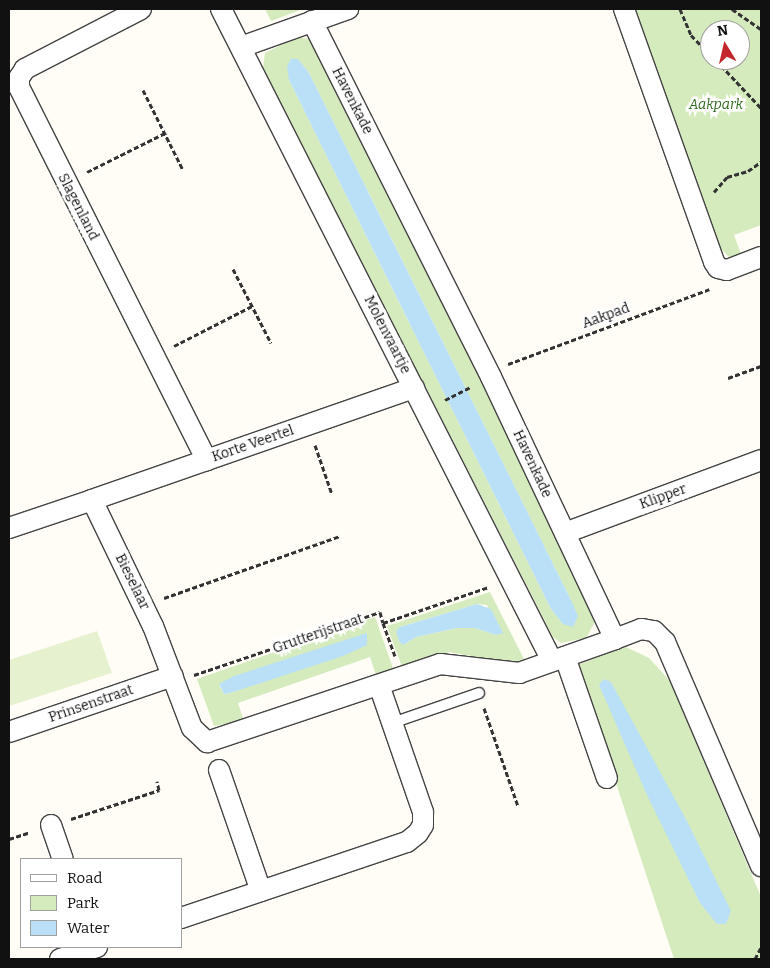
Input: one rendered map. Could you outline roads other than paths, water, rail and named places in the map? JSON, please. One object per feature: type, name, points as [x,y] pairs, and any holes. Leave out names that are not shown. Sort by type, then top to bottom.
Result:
[{"type":"street","name":"Slagenland","points":[[141,9],[25,69],[19,78],[19,87],[207,460]]},
{"type":"street","name":"Molenvaartje","points":[[221,9],[511,579],[559,659]]},
{"type":"street","points":[[241,48],[348,9]]},
{"type":"street","points":[[624,9],[696,213],[718,268],[727,270],[761,257]]},
{"type":"street","name":"Havenkade","points":[[312,22],[483,378],[565,533],[615,639]]},
{"type":"street","name":"Korte Veertel","points":[[92,500],[414,388]]},
{"type":"street","name":"Klipper","points":[[565,533],[761,460]]},
{"type":"street","points":[[9,528],[92,500]]},
{"type":"street","name":"Bieselaar","points":[[92,500],[143,605],[173,676],[192,728],[208,742],[379,686]]},
{"type":"street","points":[[182,918],[407,842],[418,833],[423,825],[423,812],[379,686],[440,664],[461,664],[505,673],[519,673],[641,629],[654,631],[665,642],[761,866]]},
{"type":"street","points":[[559,659],[607,778]]},
{"type":"street","name":"Prinsenstraat","points":[[9,732],[173,676]]},
{"type":"street","points":[[219,770],[261,891]]},
{"type":"street","points":[[51,825],[63,858]]},
{"type":"street","points":[[60,959],[91,948]]},
{"type":"lane","points":[[392,723],[479,693]]},
{"type":"water","points":[[291,59],[298,59],[309,73],[571,600],[578,616],[573,627],[563,624],[551,609],[289,80],[287,66]]},
{"type":"water","points":[[477,604],[491,609],[503,633],[496,635],[475,628],[457,628],[416,637],[403,645],[399,641],[396,631],[400,627]]},
{"type":"water","points":[[367,633],[367,645],[343,656],[230,693],[224,694],[219,684],[234,676]]},
{"type":"water","points":[[604,679],[611,682],[688,823],[731,911],[726,924],[717,924],[700,903],[647,795],[599,685]]},
{"type":"park label","name":"Aakpark","points":[[716,105]]}]
